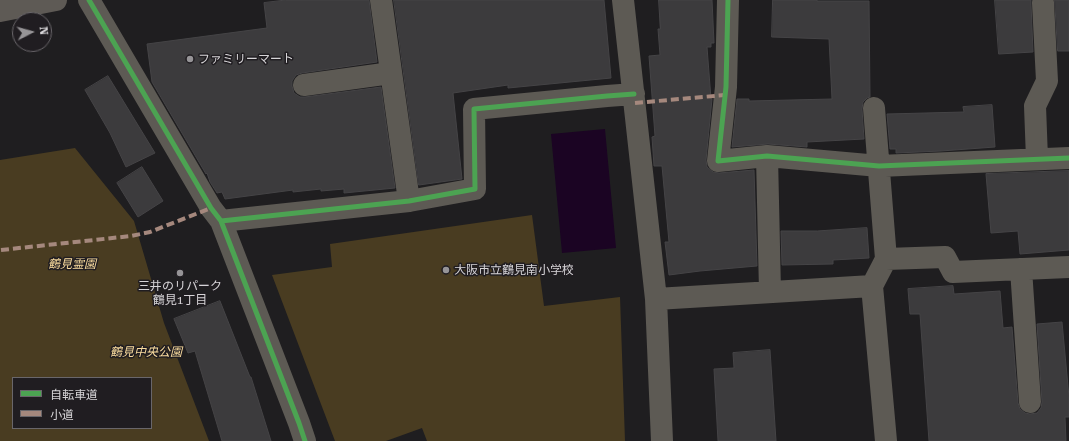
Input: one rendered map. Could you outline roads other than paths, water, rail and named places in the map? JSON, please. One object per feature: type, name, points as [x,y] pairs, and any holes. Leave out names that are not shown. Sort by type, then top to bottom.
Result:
[{"type":"main road","points":[[0,11],[56,0]]},
{"type":"street","points":[[89,0],[211,208],[221,221],[305,441]]},
{"type":"street","points":[[381,0],[409,201]]},
{"type":"street","points":[[623,0],[656,299],[662,441]]},
{"type":"street","points":[[728,0],[726,87],[718,161],[767,156],[879,166],[1069,158]]},
{"type":"street","points":[[1037,159],[1035,106],[1047,80],[1043,3]]},
{"type":"street","points":[[304,85],[391,73]]},
{"type":"street","points":[[221,221],[409,201],[475,189],[474,109],[634,94]]},
{"type":"street","points":[[874,108],[886,259],[872,286],[886,441]]},
{"type":"street","points":[[767,156],[770,292]]},
{"type":"street","points":[[886,259],[945,257],[953,272],[1069,266]]},
{"type":"street","points":[[1021,269],[1030,402]]},
{"type":"street","points":[[656,299],[872,286]]},
{"type":"place","name":"ファミリーマート","points":[[190,59]]},
{"type":"place","name":"大阪市立鶴見南小学校","points":[[446,270]]},
{"type":"place","name":"三井のリパーク 鶴見1丁目","points":[[180,273]]},
{"type":"park label","name":"鶴見霊園","points":[[72,264]]},
{"type":"park label","name":"鶴見中央公園","points":[[146,352]]}]
